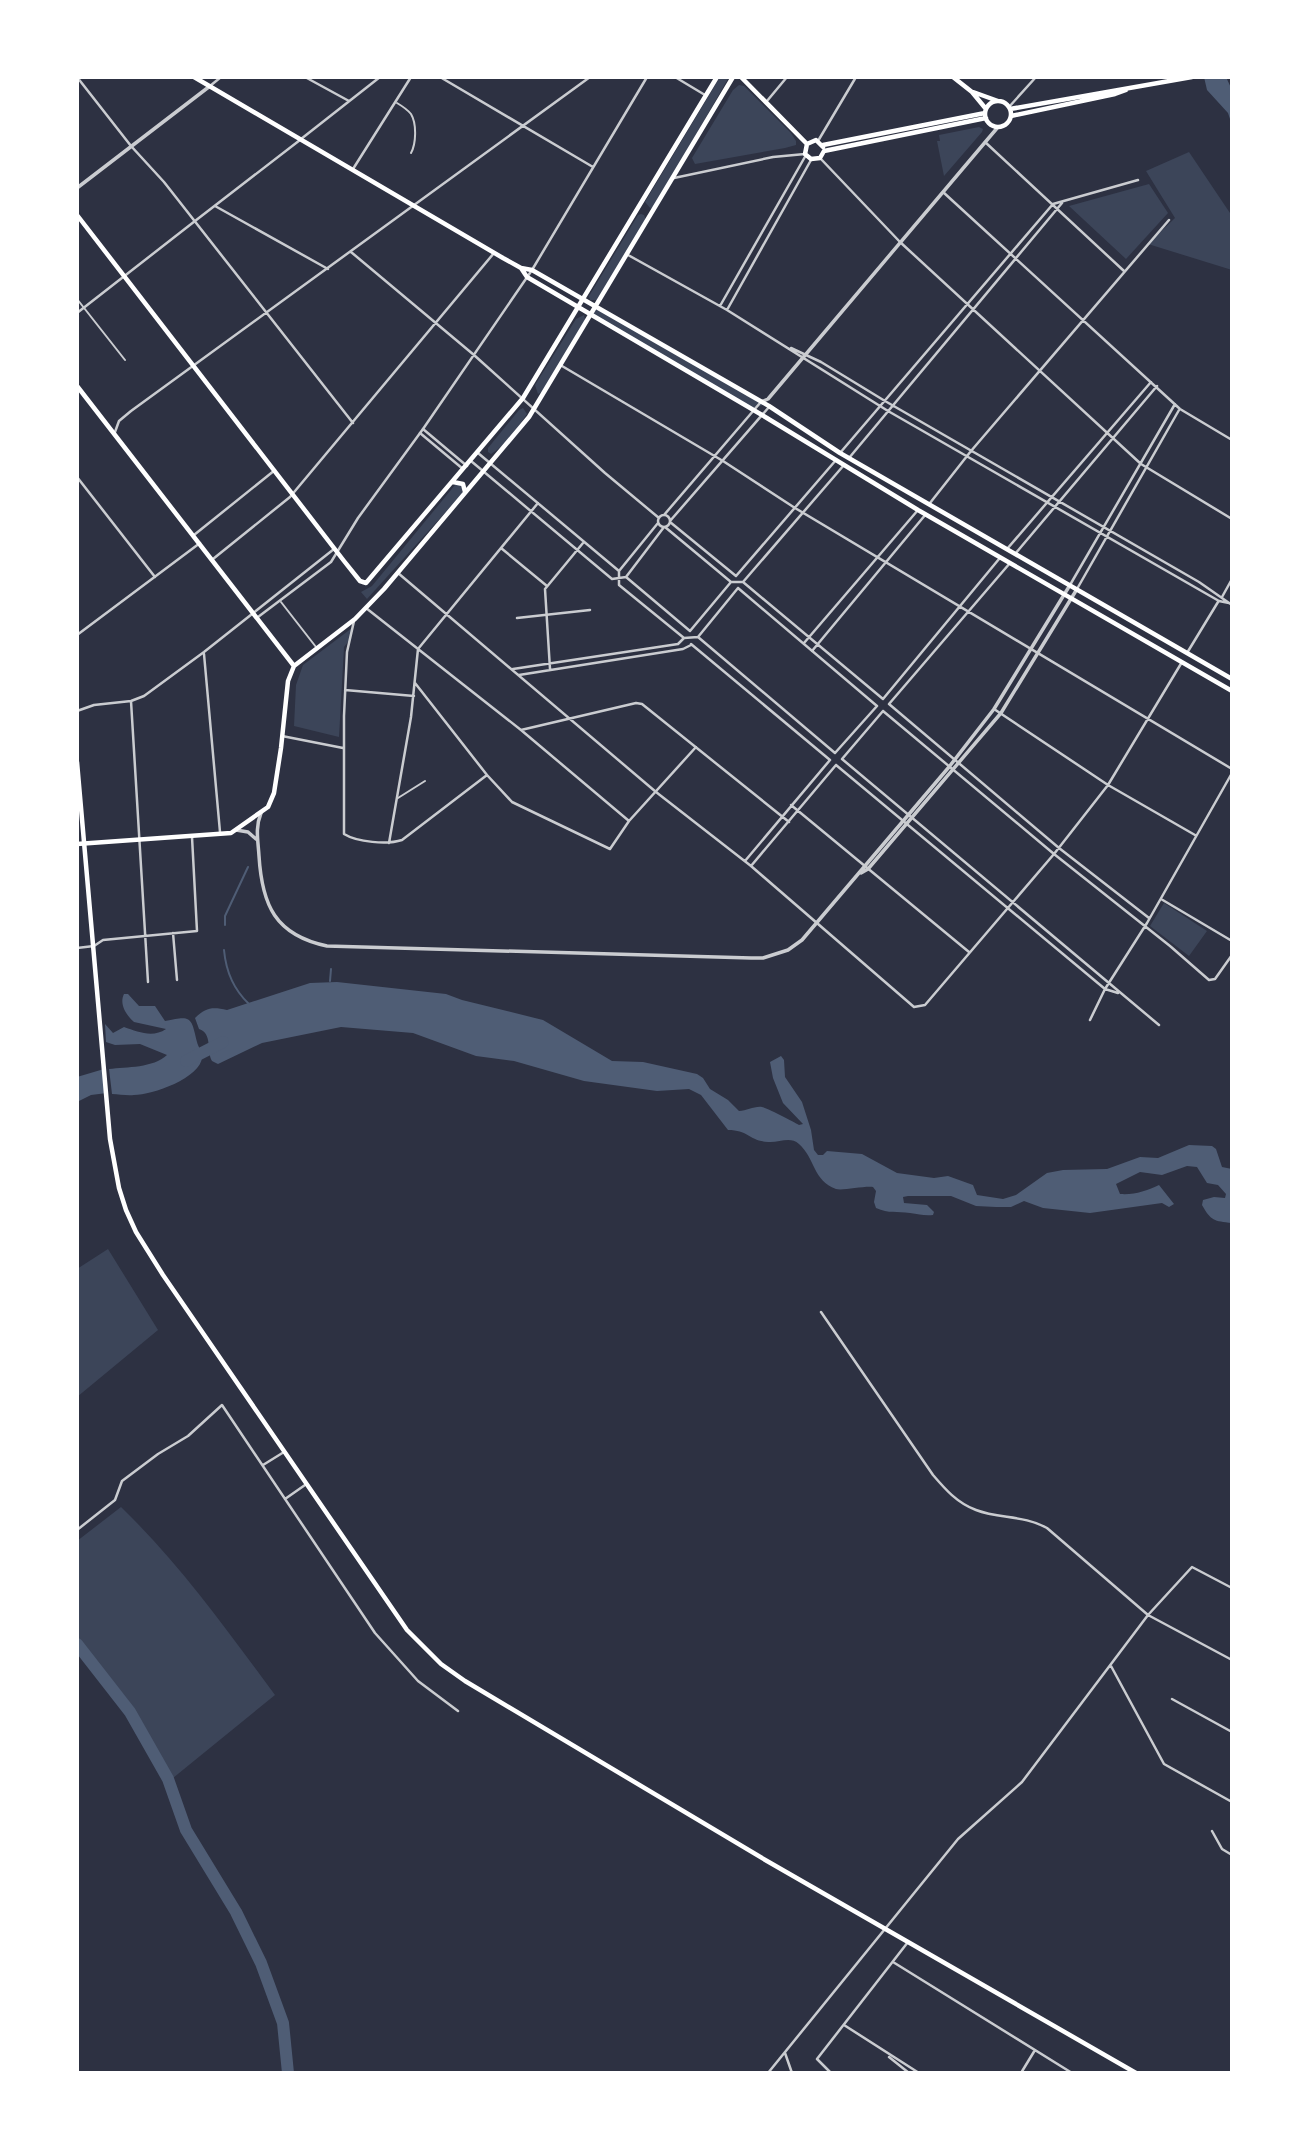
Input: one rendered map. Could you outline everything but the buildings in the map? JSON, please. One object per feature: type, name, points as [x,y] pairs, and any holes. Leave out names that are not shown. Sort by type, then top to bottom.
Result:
[{"type":"main road","points":[[194,77],[494,253],[521,268],[532,270],[769,406],[840,453],[1232,679]]},
{"type":"main road","points":[[77,215],[360,581],[366,583],[523,398],[717,77]]},
{"type":"main road","points":[[77,844],[220,835],[236,830],[261,813],[272,801],[288,681],[294,666],[366,608],[536,409],[733,77]]},
{"type":"main road","points":[[741,77],[807,144],[808,156],[820,158],[822,146]]},
{"type":"main road","points":[[953,77],[972,92],[1009,108],[1115,89],[1130,89]]},
{"type":"main road","points":[[1010,116],[1192,77]]},
{"type":"main road","points":[[972,92],[992,125],[998,127],[1006,124],[1010,116],[1009,108]]},
{"type":"main road","points":[[807,144],[811,141],[822,146],[986,114],[993,102],[1000,102]]},
{"type":"main road","points":[[521,268],[527,277],[918,510],[1232,691]]},
{"type":"main road","points":[[78,388],[294,666]]},
{"type":"main road","points":[[453,482],[463,484],[465,493]]},
{"type":"main road","points":[[77,762],[110,1139],[125,1210],[163,1275],[401,1622],[441,1664],[465,1681],[720,1833],[1136,2073]]},
{"type":"street","points":[[77,77],[195,221],[353,423]]},
{"type":"street","points":[[77,188],[222,77]]},
{"type":"street","points":[[304,77],[349,101]]},
{"type":"street","points":[[77,313],[380,77]]},
{"type":"street","points":[[353,169],[411,77]]},
{"type":"street","points":[[440,77],[593,167]]},
{"type":"street","points":[[114,433],[116,425],[124,417],[590,77]]},
{"type":"street","points":[[258,617],[331,562],[337,548],[532,270],[647,77]]},
{"type":"street","points":[[675,77],[706,96]]},
{"type":"street","points":[[766,103],[787,77]]},
{"type":"street","points":[[822,146],[856,77]]},
{"type":"street","points":[[1009,108],[1037,77]]},
{"type":"street","points":[[684,638],[620,585],[619,571],[658,523],[659,518],[761,402],[768,399],[998,127]]},
{"type":"street","points":[[985,142],[1124,271]]},
{"type":"street","points":[[674,178],[773,157],[808,156]]},
{"type":"street","points":[[720,306],[808,156]]},
{"type":"street","points":[[727,310],[808,156]]},
{"type":"street","points":[[820,158],[900,242],[1141,464],[1232,519]]},
{"type":"street","points":[[840,453],[1053,204],[1138,180]]},
{"type":"street","points":[[943,192],[1180,409],[1232,440]]},
{"type":"street","points":[[849,458],[1017,260],[1062,202]]},
{"type":"street","points":[[215,206],[328,269]]},
{"type":"street","points":[[929,505],[971,451],[1169,220]]},
{"type":"street","points":[[351,252],[474,355],[659,518]]},
{"type":"street","points":[[213,559],[292,494],[494,253]]},
{"type":"street","points":[[628,255],[727,310],[888,411],[1055,508],[1219,601],[1230,604]]},
{"type":"street","points":[[788,347],[806,354],[1222,596],[1230,604]]},
{"type":"street","points":[[562,366],[715,456],[803,513],[1232,771],[1144,927],[1108,982],[1090,1020]]},
{"type":"street","points":[[1007,549],[1152,382]]},
{"type":"street","points":[[1015,554],[1157,386]]},
{"type":"street","points":[[420,433],[467,466],[483,471],[612,579],[625,577],[762,415],[769,406],[768,399]]},
{"type":"street","points":[[956,763],[1031,650],[1175,404]]},
{"type":"street","points":[[261,813],[257,841],[261,887],[274,916],[298,937],[327,946],[751,958],[788,950],[796,946],[817,924],[907,825],[956,763],[1001,713],[1077,589],[1180,409]]},
{"type":"street","points":[[423,429],[467,466]]},
{"type":"street","points":[[478,453],[619,571]]},
{"type":"street","points":[[736,576],[835,460]]},
{"type":"street","points":[[743,582],[844,465]]},
{"type":"street","points":[[194,535],[275,470]]},
{"type":"street","points":[[77,477],[155,577]]},
{"type":"street","points":[[389,843],[414,696],[418,649],[538,503]]},
{"type":"street","points":[[803,643],[918,510]]},
{"type":"street","points":[[812,651],[926,514]]},
{"type":"street","points":[[664,515],[736,576],[738,588],[877,706]]},
{"type":"street","points":[[658,523],[731,582],[743,582],[883,699]]},
{"type":"street","points":[[550,669],[545,592],[547,586],[584,542]]},
{"type":"street","points":[[77,635],[200,543]]},
{"type":"street","points":[[77,711],[94,705],[131,701],[144,696],[337,548]]},
{"type":"street","points":[[501,548],[547,586]]},
{"type":"street","points":[[745,861],[830,760],[842,758],[883,711],[883,699],[1001,558]]},
{"type":"street","points":[[835,753],[877,706],[889,704],[1010,564]]},
{"type":"street","points":[[398,573],[656,792],[751,866],[914,1007],[925,1005],[1059,848],[1108,785],[1182,662]]},
{"type":"street","points":[[625,577],[690,631],[691,645]]},
{"type":"street","points":[[1187,653],[1232,579]]},
{"type":"street","points":[[690,631],[731,582]]},
{"type":"street","points":[[698,638],[738,588]]},
{"type":"street","points":[[366,608],[521,730],[629,821]]},
{"type":"street","points":[[517,618],[590,610]]},
{"type":"street","points":[[355,619],[347,652],[345,690],[344,834],[350,838],[398,842],[487,775]]},
{"type":"street","points":[[512,669],[678,644],[684,638],[698,638],[835,753],[836,765],[751,866]]},
{"type":"street","points":[[519,676],[683,649],[691,645]]},
{"type":"street","points":[[691,645],[830,760]]},
{"type":"street","points":[[204,652],[220,835]]},
{"type":"street","points":[[415,683],[487,775],[516,805],[610,849],[629,821],[696,747]]},
{"type":"street","points":[[345,690],[414,696]]},
{"type":"street","points":[[131,701],[148,982]]},
{"type":"street","points":[[521,730],[639,704],[651,710],[789,822]]},
{"type":"street","points":[[889,704],[1059,848],[1149,918]]},
{"type":"street","points":[[994,709],[1108,785],[1195,835]]},
{"type":"street","points":[[883,711],[1209,980],[1215,979],[1232,955]]},
{"type":"street","points":[[282,736],[343,748]]},
{"type":"street","points":[[842,758],[1159,1025]]},
{"type":"street","points":[[836,765],[1105,989],[1118,993]]},
{"type":"street","points":[[866,868],[902,820],[951,769]]},
{"type":"street","points":[[792,806],[969,952]]},
{"type":"street","points":[[245,824],[257,828]]},
{"type":"street","points":[[236,830],[248,832],[257,841]]},
{"type":"street","points":[[77,948],[94,946],[103,940],[197,931],[192,837]]},
{"type":"street","points":[[1161,898],[1232,941]]},
{"type":"street","points":[[173,933],[177,979]]},
{"type":"street","points":[[821,1312],[933,1475],[950,1495],[976,1510],[1027,1519],[1046,1528],[1148,1615],[1232,1660]]},
{"type":"street","points":[[77,1530],[116,1500],[122,1481],[188,1436],[222,1405],[390,1652],[418,1681],[458,1711]]},
{"type":"street","points":[[262,1466],[284,1452]]},
{"type":"street","points":[[285,1499],[306,1485]]},
{"type":"street","points":[[768,2073],[887,1930],[958,1839],[1022,1782],[1148,1615],[1192,1567],[1232,1588]]},
{"type":"street","points":[[1111,1665],[1164,1764],[1232,1802]]},
{"type":"street","points":[[1172,1699],[1232,1732]]},
{"type":"street","points":[[1212,1831],[1222,1849],[1232,1855]]},
{"type":"street","points":[[831,2073],[817,2059],[908,1942]]},
{"type":"street","points":[[893,1962],[1072,2073]]},
{"type":"street","points":[[844,2025],[919,2073]]},
{"type":"street","points":[[881,2050],[909,2073]]},
{"type":"street","points":[[1021,2073],[1035,2050]]},
{"type":"street","points":[[785,2052],[792,2073]]},
{"type":"lane","points":[[395,101],[408,111],[413,121],[411,153]]},
{"type":"lane","points":[[77,299],[125,360]]},
{"type":"lane","points":[[280,601],[317,648]]},
{"type":"lane","points":[[398,798],[425,781]]},
{"type":"shaded area","points":[[720,77],[729,77],[651,209],[645,202]]},
{"type":"shaded area","points":[[1204,77],[1226,77],[1232,90],[1232,125],[1228,113],[1207,90]]},
{"type":"shaded area","points":[[739,85],[744,86],[791,133],[796,145],[695,164],[692,158],[733,90]]},
{"type":"shaded area","points":[[979,127],[983,129],[982,132],[944,176],[937,141],[940,141],[939,135]]},
{"type":"shaded area","points":[[1189,152],[1232,216],[1232,270],[1148,244],[1175,218],[1146,171]]},
{"type":"shaded area","points":[[1149,184],[1168,213],[1126,259],[1069,206]]},
{"type":"shaded area","points":[[641,214],[646,220],[597,300],[590,300],[589,296]]},
{"type":"shaded area","points":[[597,307],[765,404],[754,409],[592,315]]},
{"type":"shaded area","points":[[584,315],[585,320],[544,391],[538,394],[535,385],[576,319]]},
{"type":"shaded area","points":[[523,408],[527,414],[511,436],[491,454],[488,452],[488,448]]},
{"type":"shaded area","points":[[455,485],[462,486],[462,494],[367,599],[361,592],[372,586]]},
{"type":"shaded area","points":[[352,628],[351,638],[344,647],[339,737],[294,726],[296,685],[303,665]]},
{"type":"shaded area","points":[[1164,903],[1207,931],[1189,956],[1150,926]]},
{"type":"shaded area","points":[[337,982],[446,994],[543,1020],[612,1061],[643,1062],[697,1074],[710,1089],[728,1100],[739,1111],[762,1107],[799,1125],[803,1124],[783,1103],[773,1078],[770,1062],[781,1056],[784,1060],[785,1077],[802,1102],[814,1150],[818,1155],[827,1151],[862,1154],[897,1173],[934,1178],[948,1176],[973,1185],[977,1195],[1003,1199],[1016,1195],[1047,1173],[1107,1169],[1140,1157],[1158,1158],[1189,1145],[1212,1146],[1216,1149],[1222,1167],[1232,1169],[1232,1223],[1217,1221],[1202,1205],[1203,1200],[1225,1198],[1226,1194],[1218,1185],[1207,1183],[1197,1167],[1187,1166],[1162,1175],[1140,1172],[1116,1184],[1120,1194],[1140,1192],[1159,1185],[1174,1204],[1169,1207],[1162,1203],[1090,1213],[1043,1208],[1024,1201],[1011,1207],[996,1207],[976,1206],[951,1196],[908,1196],[903,1197],[904,1203],[927,1205],[934,1212],[933,1215],[885,1211],[876,1208],[876,1191],[873,1187],[836,1189],[828,1185],[796,1142],[762,1141],[728,1130],[701,1095],[689,1089],[657,1091],[584,1081],[514,1061],[476,1056],[413,1033],[341,1027],[262,1043],[218,1064],[212,1061],[208,1038],[199,1029],[195,1018],[206,1010],[227,1010],[310,983]]},
{"type":"shaded area","points":[[124,994],[128,994],[139,1006],[155,1006],[165,1021],[181,1018],[189,1020],[202,1055],[200,1065],[193,1072],[174,1084],[152,1092],[112,1094],[109,1069],[147,1065],[167,1055],[140,1044],[115,1045],[106,1042],[105,1024],[113,1033],[124,1027],[151,1034],[166,1029],[134,1022],[124,1009]]},
{"type":"shaded area","points":[[104,1069],[107,1093],[91,1095],[77,1102],[77,1077]]},
{"type":"shaded area","points":[[108,1249],[158,1330],[77,1397],[77,1269]]},
{"type":"shaded area","points":[[121,1507],[183,1574],[275,1695],[173,1778],[127,1699],[77,1639],[77,1541]]},
{"type":"waterway","points":[[225,925],[225,916],[248,867]]},
{"type":"waterway","points":[[224,950],[231,980],[249,1004]]},
{"type":"waterway","points":[[330,981],[331,969]]},
{"type":"waterway","points":[[186,1061],[223,1042]]},
{"type":"waterway","points":[[77,1644],[130,1712],[168,1779],[186,1830],[236,1912],[261,1963],[283,2023],[288,2073]]}]
